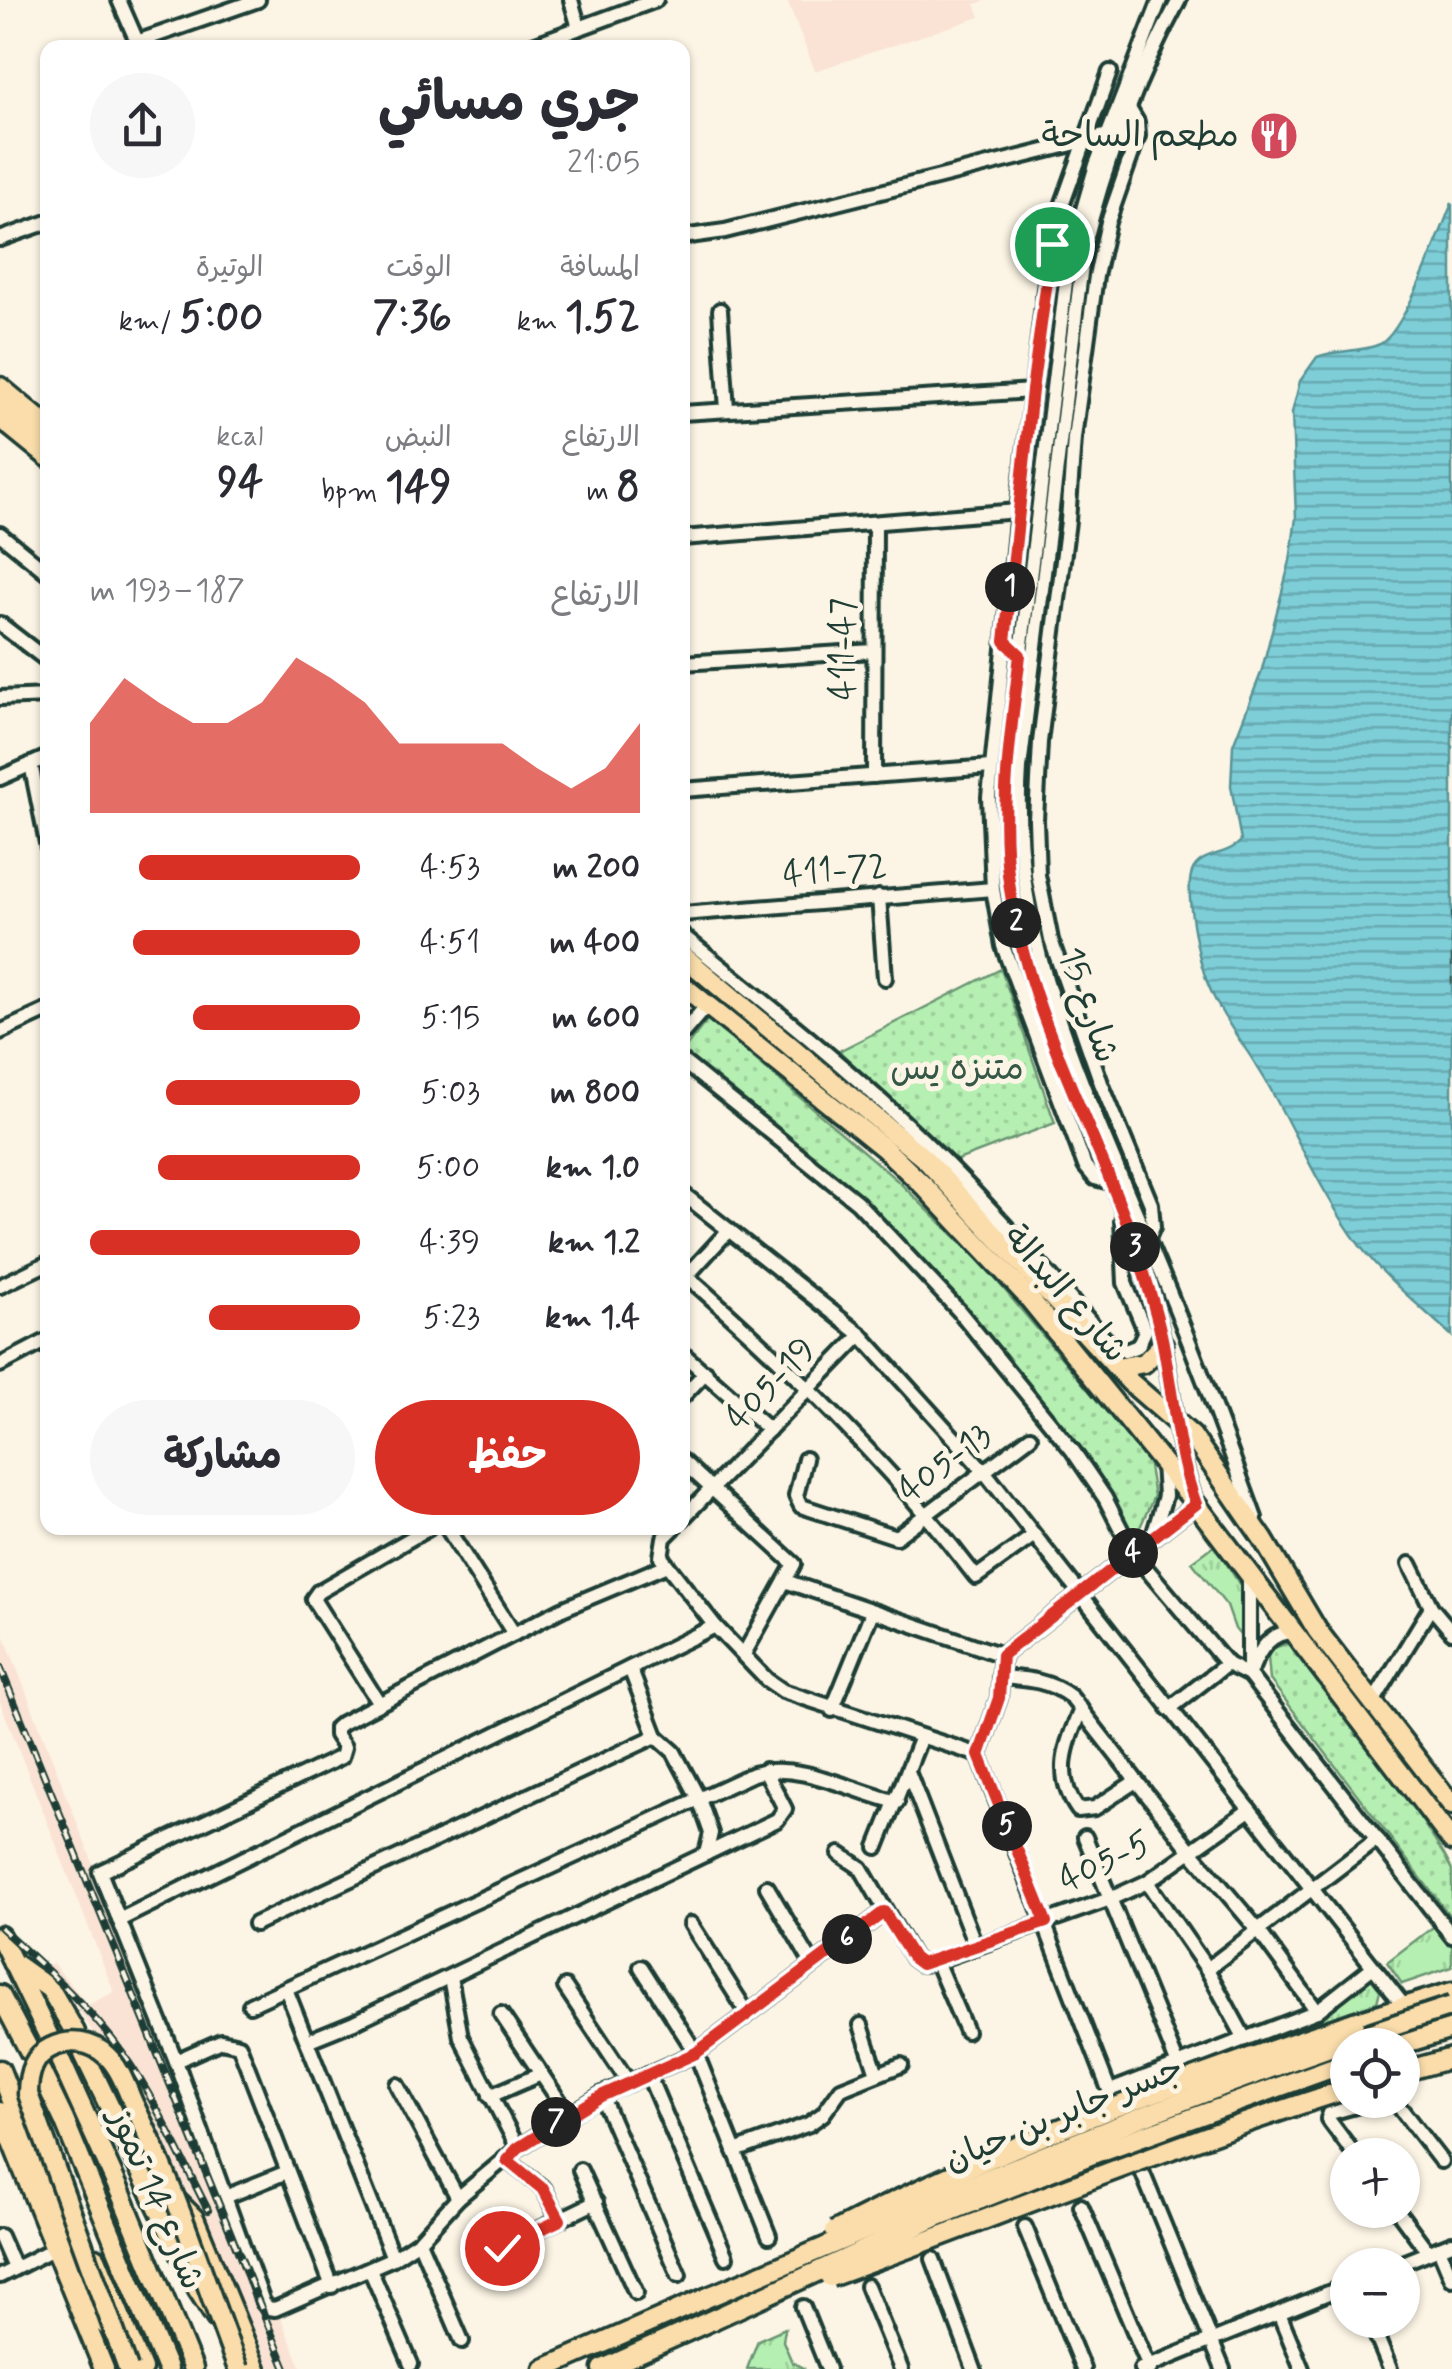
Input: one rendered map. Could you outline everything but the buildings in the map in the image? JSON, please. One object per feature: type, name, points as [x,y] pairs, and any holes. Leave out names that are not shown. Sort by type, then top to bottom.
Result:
[{"type":"highway","points":[[0,402],[40,435]]},
{"type":"main road","points":[[0,387],[40,420]]},
{"type":"main road","points":[[0,418],[40,450]]},
{"type":"main road","name":"شارع البدالة","points":[[690,962],[926,1160],[1117,1368],[1200,1446],[1263,1539],[1302,1608],[1452,1805]]},
{"type":"main road","name":"شارع البدالة","points":[[690,991],[926,1187],[1052,1325],[1196,1504],[1452,1841]]},
{"type":"main road","points":[[1117,1368],[1144,1363],[1163,1344]]},
{"type":"main road","name":"شارع 14 تموز","points":[[0,1936],[122,2196],[193,2369]]},
{"type":"main road","points":[[12,1962],[50,1989],[74,2032]]},
{"type":"main road","points":[[544,2369],[706,2298],[952,2174],[1085,2118],[1354,2022],[1452,1992]]},
{"type":"main road","points":[[0,1997],[30,2052]]},
{"type":"main road","name":"جسر جابر بن حيان","points":[[706,2298],[943,2197],[1239,2079],[1452,2006]]},
{"type":"main road","points":[[1420,2039],[1452,2029]]},
{"type":"main road","points":[[128,2369],[28,2094],[30,2072],[40,2054],[64,2043],[92,2046],[113,2063],[176,2200],[238,2369]]},
{"type":"main road","points":[[84,2054],[203,2298],[220,2322]]},
{"type":"main road","points":[[1420,2068],[1451,2060]]},
{"type":"main road","name":"جسر جابر بن حيان","points":[[712,2320],[934,2218],[1134,2138],[1330,2068]]},
{"type":"main road","points":[[0,2070],[104,2369]]},
{"type":"main road","name":"شارع 14 تموز","points":[[41,2072],[168,2369]]},
{"type":"main road","points":[[603,2369],[712,2320],[1223,2128],[1330,2095]]},
{"type":"main road","points":[[0,2112],[97,2316],[114,2331]]},
{"type":"main road","points":[[176,2200],[194,2218],[256,2369]]},
{"type":"main road","points":[[72,2217],[86,2233],[142,2369]]},
{"type":"street","points":[[120,0],[137,40]]},
{"type":"street","points":[[152,40],[258,0]]},
{"type":"street","points":[[571,0],[578,28]]},
{"type":"street","points":[[546,40],[656,0]]},
{"type":"street","name":"شارع 15","points":[[1160,0],[1085,196],[1070,257],[1005,797],[1010,886],[1034,989],[1263,1539]]},
{"type":"street","name":"شارع 15","points":[[1094,1128],[1026,905],[1020,860],[1019,780],[1084,248],[1130,110],[1179,0]]},
{"type":"street","points":[[1110,72],[1052,244],[990,767],[989,828],[993,889],[1008,965],[1087,1171],[1100,1181],[1135,1165]]},
{"type":"street","points":[[1130,110],[1137,122],[1138,136],[1108,222],[1096,276],[1074,438],[1068,521],[1040,742],[1036,820],[1038,875],[1057,961],[1152,1211],[1142,1244]]},
{"type":"street","points":[[690,236],[725,231],[1108,135]]},
{"type":"street","points":[[0,240],[40,225]]},
{"type":"street","points":[[720,310],[727,410]]},
{"type":"street","points":[[690,412],[1032,390]]},
{"type":"street","points":[[1050,507],[1068,521]]},
{"type":"street","points":[[690,537],[1018,510]]},
{"type":"street","name":"411-47","points":[[874,776],[875,522]]},
{"type":"street","points":[[0,534],[40,567]]},
{"type":"street","points":[[0,624],[40,655]]},
{"type":"street","points":[[1005,641],[1020,655]]},
{"type":"street","points":[[690,662],[874,651]]},
{"type":"street","points":[[0,698],[40,696]]},
{"type":"street","points":[[0,778],[40,760]]},
{"type":"street","points":[[32,764],[40,806]]},
{"type":"street","points":[[690,789],[990,767]]},
{"type":"street","name":"411-72","points":[[690,913],[993,889]]},
{"type":"street","points":[[879,898],[885,978]]},
{"type":"street","points":[[690,941],[824,1050],[904,1122],[962,1178],[1105,1338],[1126,1352],[1138,1346],[1144,1332],[1125,1283],[1120,1203]]},
{"type":"street","points":[[690,1025],[707,1005]]},
{"type":"street","points":[[0,1032],[40,1014]]},
{"type":"street","points":[[690,1067],[857,1202],[959,1311],[1074,1451],[1105,1498],[1133,1553],[1227,1664],[1249,1675],[1452,1936]]},
{"type":"street","name":"شارع 15","points":[[1115,1177],[1120,1203],[1142,1244],[1163,1344],[1173,1420],[1196,1504]]},
{"type":"street","points":[[690,1199],[861,1335],[984,1472],[1404,2006]]},
{"type":"street","points":[[690,1270],[728,1230]]},
{"type":"street","points":[[0,1286],[40,1267]]},
{"type":"street","points":[[690,1281],[810,1388],[928,1514],[976,1577],[1034,1536]]},
{"type":"street","name":"405-19","points":[[690,1511],[861,1335]]},
{"type":"street","points":[[0,1365],[40,1344]]},
{"type":"street","points":[[690,1359],[769,1430]]},
{"type":"street","points":[[690,1389],[706,1372]]},
{"type":"street","name":"405-13","points":[[805,1459],[796,1496],[802,1506],[896,1537],[1030,1437]]},
{"type":"street","points":[[1152,1538],[1165,1496],[1162,1462]]},
{"type":"street","points":[[690,1469],[794,1564],[744,1654]]},
{"type":"street","points":[[1119,2115],[979,1755],[996,1708],[1002,1655],[1196,1504]]},
{"type":"street","points":[[380,1704],[313,1599],[318,1592],[418,1535]]},
{"type":"street","points":[[451,1535],[514,1634]]},
{"type":"street","points":[[667,1535],[660,1549],[667,1565],[715,1626],[767,1680],[783,1691],[832,1710],[979,1755]]},
{"type":"street","points":[[1410,1564],[1431,1607],[1452,1632]]},
{"type":"street","points":[[667,1565],[562,1609],[336,1728],[344,1747],[341,1757],[102,1870],[268,2308],[275,2309],[393,2258],[419,2241],[458,2198],[518,2148],[601,2096],[696,2053],[884,1912],[860,1868],[840,1854]]},
{"type":"street","points":[[1249,1574],[1249,1675]]},
{"type":"street","points":[[784,1581],[1002,1655]]},
{"type":"street","points":[[1372,1704],[1431,1607]]},
{"type":"street","points":[[832,1710],[872,1612]]},
{"type":"street","points":[[119,1920],[715,1626]]},
{"type":"street","points":[[1249,1675],[1266,1642],[1284,1632],[1295,1632]]},
{"type":"street","points":[[1169,1708],[1227,1664]]},
{"type":"street","points":[[630,1668],[656,1736],[674,1752],[699,1799],[711,1833],[706,1854]]},
{"type":"street","points":[[1000,1678],[1042,1681],[1058,1687],[1081,1710],[1191,1852],[1258,1930],[1316,2012]]},
{"type":"street","points":[[1081,1710],[1062,1760],[1063,1779],[1078,1810],[1096,1808],[1136,1781]]},
{"type":"street","points":[[254,1924],[656,1736]]},
{"type":"street","points":[[877,1847],[921,1737]]},
{"type":"street","points":[[306,2040],[354,2022],[778,1820],[785,1809],[766,1770]]},
{"type":"street","points":[[250,2005],[766,1770],[800,1773],[897,1802]]},
{"type":"street","points":[[908,1774],[976,1947]]},
{"type":"street","name":"405-5","points":[[884,1912],[913,1958],[921,1964],[936,1961],[1147,1882],[1248,1811]]},
{"type":"street","points":[[1085,1837],[1178,2065]]},
{"type":"street","points":[[1207,1969],[1376,1839]]},
{"type":"street","points":[[1147,1882],[1207,1969],[1246,2039]]},
{"type":"street","points":[[767,1887],[813,1965]]},
{"type":"street","points":[[690,1924],[748,2014]]},
{"type":"street","points":[[936,1961],[966,2031]]},
{"type":"street","points":[[642,1966],[696,2053],[768,2236]]},
{"type":"street","points":[[1110,2091],[1316,2012],[1373,1967]]},
{"type":"street","points":[[450,1977],[461,2037],[518,2148]]},
{"type":"street","points":[[565,1987],[629,2083]]},
{"type":"street","points":[[286,1988],[393,2258]]},
{"type":"street","points":[[501,2014],[568,2114]]},
{"type":"street","points":[[860,2025],[877,2074]]},
{"type":"street","points":[[176,2060],[221,2041],[239,2046],[332,2286]]},
{"type":"street","points":[[735,2151],[809,2124],[823,2114],[841,2089],[902,2064]]},
{"type":"street","points":[[490,2096],[541,2074]]},
{"type":"street","points":[[648,2074],[726,2257]]},
{"type":"street","points":[[396,2086],[458,2198]]},
{"type":"street","points":[[601,2096],[679,2274]]},
{"type":"street","points":[[1330,2113],[1328,2119],[1343,2138]]},
{"type":"street","points":[[1408,2118],[1441,2161]]},
{"type":"street","points":[[1134,2152],[1223,2369]]},
{"type":"street","points":[[507,2160],[544,2190],[560,2220]]},
{"type":"street","points":[[580,2170],[636,2293]]},
{"type":"street","points":[[225,2197],[288,2172]]},
{"type":"street","points":[[502,2248],[596,2202]]},
{"type":"street","points":[[1081,2206],[1146,2368],[1330,2292]]},
{"type":"street","points":[[1025,2226],[1083,2369]]},
{"type":"street","points":[[1417,2228],[1440,2248],[1452,2279]]},
{"type":"street","points":[[0,2236],[14,2268]]},
{"type":"street","points":[[419,2241],[462,2342]]},
{"type":"street","points":[[0,2276],[61,2242]]},
{"type":"street","points":[[933,2260],[974,2369]]},
{"type":"street","points":[[370,2269],[411,2364]]},
{"type":"street","points":[[867,2286],[902,2369]]},
{"type":"street","points":[[804,2307],[828,2369]]},
{"type":"street","points":[[1278,2313],[1302,2369]]},
{"type":"street","points":[[1377,2338],[1390,2369]]},
{"type":"shaded area","points":[[787,0],[988,0],[975,4],[980,17],[815,71]]},
{"type":"shaded area","points":[[0,1625],[112,1912],[302,2369],[269,2369],[157,2128],[48,1965],[53,1963],[88,2005],[114,1992],[0,1702]]},
{"type":"green space","name":"متنزه يس","points":[[1001,969],[1055,1123],[955,1161],[839,1051]]},
{"type":"green space","points":[[708,1019],[899,1182],[982,1263],[1148,1461],[1154,1496],[1137,1534],[1130,1533],[1055,1422],[943,1283],[886,1223],[829,1172],[690,1057],[690,1042]]},
{"type":"green space","points":[[1215,1545],[1245,1593],[1244,1640],[1235,1629],[1227,1606],[1192,1562]]},
{"type":"green space","points":[[1291,1642],[1392,1774],[1444,1855],[1452,1870],[1452,1919],[1270,1680],[1271,1649]]},
{"type":"green space","points":[[1437,1924],[1452,1945],[1452,1967],[1402,1984],[1387,1962]]},
{"type":"green space","points":[[1371,1975],[1381,1987],[1377,2002],[1265,2040],[1264,2035]]},
{"type":"green space","points":[[785,2328],[783,2341],[792,2362],[805,2369],[747,2369],[758,2340]]},
{"type":"water","points":[[1452,203],[1452,1336],[1360,1246],[1310,1165],[1204,974],[1191,911],[1190,882],[1201,861],[1241,841],[1231,786],[1233,745],[1261,673],[1290,561],[1296,518],[1292,413],[1300,381],[1317,357],[1373,347],[1390,335],[1421,280]]},
{"type":"ferry route","points":[[1452,911],[1452,984]]},
{"type":"railway","points":[[0,1667],[286,2369]]},
{"type":"railway","points":[[0,1927],[81,2003],[123,2054],[158,2111],[208,2210]]},
{"type":"place","name":"مطعم الساحة","points":[[1274,136]]},
{"type":"route","points":[[502,2248],[560,2220],[544,2190],[507,2160],[518,2148],[601,2096],[696,2053],[884,1912],[913,1958],[921,1964],[1046,1922],[979,1755],[999,1698],[1002,1655],[1196,1504],[1177,1442],[1163,1344],[1140,1262],[1034,989],[1020,938],[1006,857],[1005,797],[1020,655],[1005,641],[1052,244]]}]
